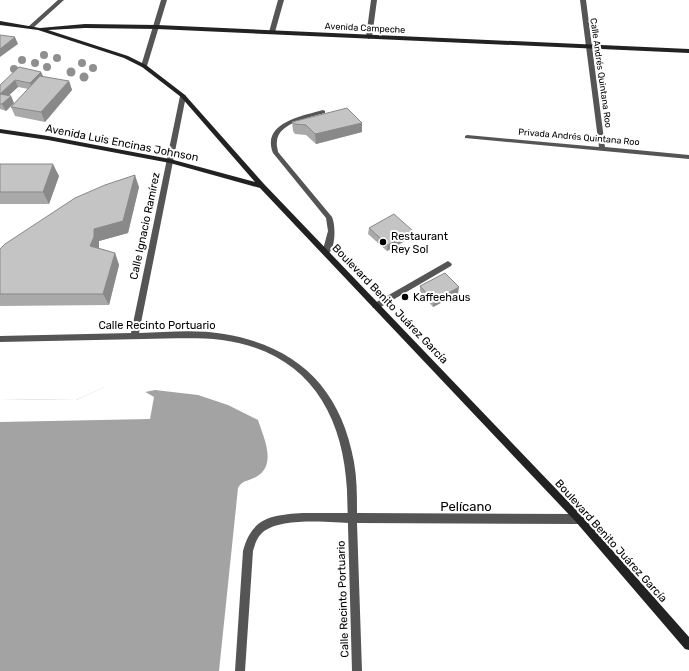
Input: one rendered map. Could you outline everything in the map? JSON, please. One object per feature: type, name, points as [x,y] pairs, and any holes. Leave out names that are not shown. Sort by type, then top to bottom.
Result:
[{"type":"street","points":[[31,27],[61,0]]},
{"type":"street","points":[[144,66],[164,0]]},
{"type":"street","points":[[272,32],[281,0]]},
{"type":"street","points":[[369,37],[374,0]]},
{"type":"street","name":"Calle Andrés Quintana Roo","points":[[583,0],[602,148]]},
{"type":"street","points":[[0,23],[39,29]]},
{"type":"street","name":"Avenida Campeche","points":[[39,29],[84,26],[157,27],[588,48],[689,51]]},
{"type":"street","name":"Boulevard Benito Juárez García","points":[[39,29],[126,57],[144,66],[183,96],[262,186],[579,519],[689,645]]},
{"type":"street","name":"Calle Ignacio Ramírez","points":[[134,336],[183,96]]},
{"type":"street","points":[[324,112],[285,123],[276,132],[273,146],[275,152],[329,217],[332,224],[332,232],[326,253]]},
{"type":"street","name":"Avenida Luis Encinas Johnson","points":[[0,131],[170,160],[262,186]]},
{"type":"street","name":"Privada Andrés Quintana Roo","points":[[467,137],[689,157]]},
{"type":"street","points":[[376,306],[448,264]]},
{"type":"street","name":"Calle Recinto Portuario","points":[[0,339],[222,336],[253,342],[270,348],[288,359],[309,376],[327,398],[341,427],[349,462],[353,518],[357,671]]},
{"type":"street","name":"Pelícano","points":[[240,671],[248,551],[251,540],[259,529],[270,522],[286,519],[353,518],[579,519]]},
{"type":"shaded area","points":[[105,387],[145,392],[155,390],[198,395],[228,405],[258,420],[268,458],[263,472],[244,482],[238,488],[219,671],[0,671],[0,399],[76,400]]},
{"type":"pier","points":[[107,386],[142,390],[154,397],[150,419],[0,422],[0,399],[76,400]]},
{"type":"building","points":[[0,35],[15,37],[0,49]]},
{"type":"building","points":[[19,67],[41,72],[30,83],[15,80],[0,94],[0,85]]},
{"type":"building","points":[[40,76],[69,81],[41,112],[11,107]]},
{"type":"building","points":[[0,94],[11,96],[0,104]]},
{"type":"building","points":[[347,108],[362,123],[315,134],[306,125],[295,124],[292,122]]},
{"type":"building","points":[[0,164],[53,164],[43,192],[0,192]]},
{"type":"building","points":[[135,175],[123,221],[94,229],[94,237],[90,246],[115,253],[103,294],[0,294],[0,249],[5,244],[75,198],[105,185]]},
{"type":"building","points":[[394,214],[413,231],[388,245],[369,228]]},
{"type":"building","points":[[445,273],[459,287],[434,301],[420,286]]},
{"type":"place","name":"Restaurant Rey Sol","points":[[383,242]]},
{"type":"place","name":"Kaffeehaus","points":[[405,297]]}]
